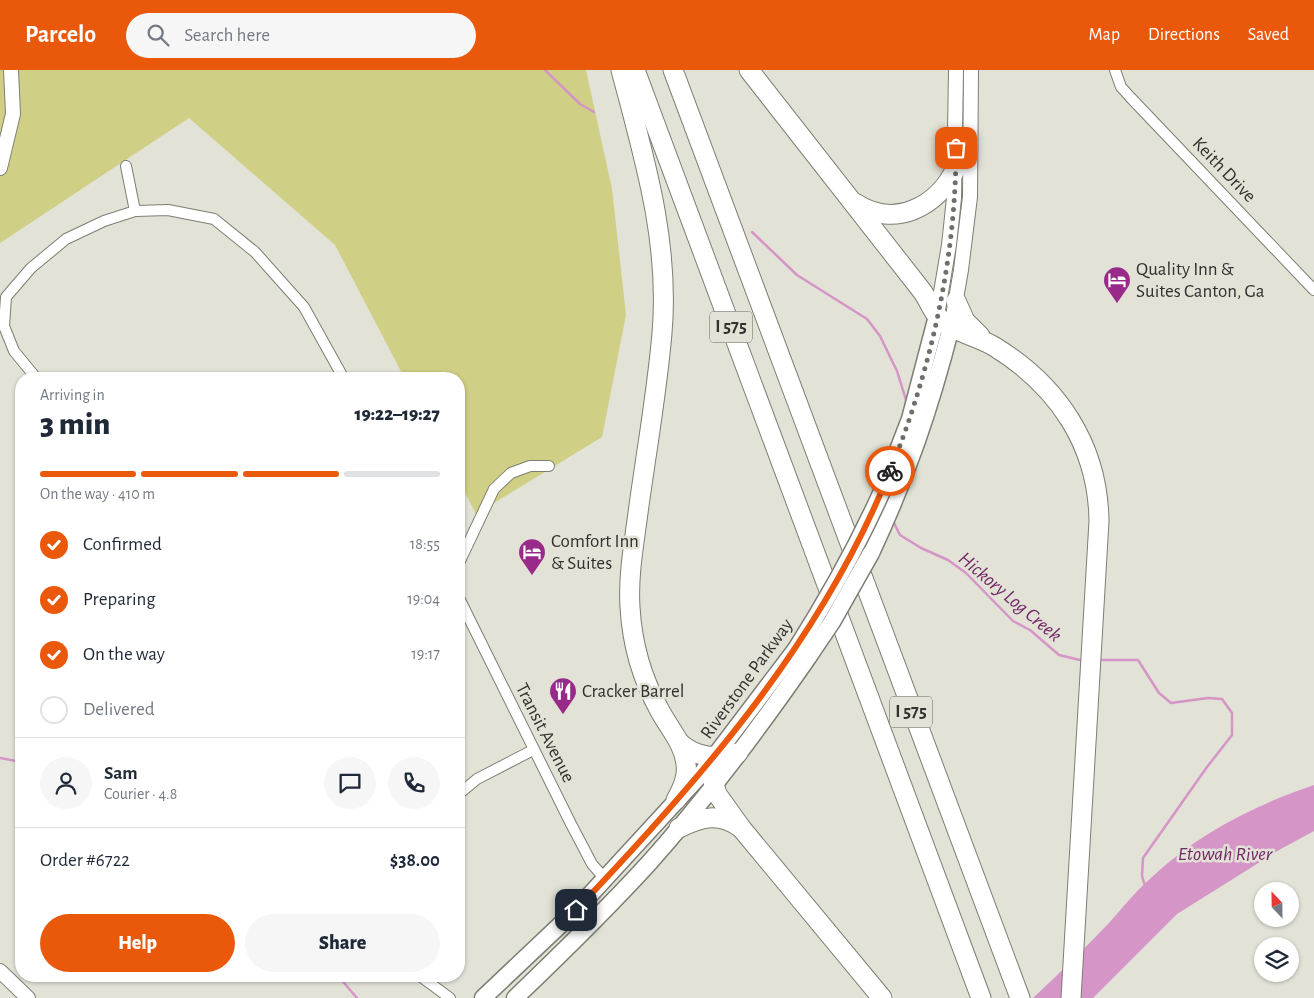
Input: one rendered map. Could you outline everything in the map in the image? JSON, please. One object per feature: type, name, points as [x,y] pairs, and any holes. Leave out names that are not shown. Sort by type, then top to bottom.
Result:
[{"type":"highway","points":[[621,70],[655,204],[661,237],[664,276],[662,333],[632,557],[630,608],[636,648],[643,672],[659,710],[680,743],[687,770],[684,785],[676,800]]},
{"type":"highway","name":"I 575","points":[[635,70],[981,998]]},
{"type":"highway","name":"I 575","points":[[673,70],[975,883],[1020,998]]},
{"type":"highway","points":[[749,70],[852,200],[944,321],[984,340],[1026,367],[1046,386],[1066,411],[1089,457],[1096,485],[1099,515],[1071,998]]},
{"type":"highway","points":[[852,200],[864,209],[887,215],[915,211],[942,191],[956,168]]},
{"type":"highway","points":[[956,301],[965,321],[984,340]]},
{"type":"highway","points":[[680,743],[698,755],[715,756],[738,753]]},
{"type":"highway","points":[[715,756],[713,786],[742,829],[882,998]]},
{"type":"highway","points":[[679,828],[710,816],[726,819],[742,829]]},
{"type":"main road","points":[[0,168],[13,114],[11,70]]},
{"type":"main road","points":[[515,998],[588,927],[679,828],[713,786],[738,753],[802,652],[847,597],[891,510],[919,439],[935,389],[944,321],[956,168],[956,70]]},
{"type":"main road","points":[[944,321],[956,301],[971,188],[971,70]]},
{"type":"main road","name":"Riverstone Parkway","points":[[483,998],[542,944],[606,879],[715,756],[802,652],[857,546],[883,489],[944,321]]},
{"type":"main road","points":[[0,971],[28,998]]},
{"type":"street","name":"Keith Drive","points":[[1115,70],[1121,87],[1314,290]]},
{"type":"street","points":[[126,166],[135,211]]},
{"type":"street","points":[[30,372],[14,352],[4,326],[6,297],[31,268],[66,239],[104,220],[135,211],[168,210],[214,219],[255,252],[304,307],[340,372]]},
{"type":"street","points":[[465,550],[494,490],[510,473],[530,466],[550,466]]},
{"type":"street","name":"Transit Avenue","points":[[465,610],[533,750],[592,864],[606,879]]},
{"type":"street","points":[[465,789],[477,779],[533,750]]},
{"type":"street","points":[[433,982],[450,998]]},
{"type":"shaded area","points":[[0,70],[586,70],[612,189],[626,315],[602,437],[476,514],[465,493],[465,372],[401,372],[335,245],[189,118],[0,243]]},
{"type":"water","name":"Etowah River","points":[[1314,785],[1314,831],[1279,850],[1177,914],[1093,998],[1033,998],[1109,923],[1147,881],[1189,846],[1249,811]]},
{"type":"waterway","name":"Hickory Log Creek","points":[[545,70],[580,104],[594,112]]},
{"type":"waterway","name":"Hickory Log Creek","points":[[752,232],[797,275],[867,319],[880,336],[897,371],[906,406]]},
{"type":"waterway","name":"Hickory Log Creek","points":[[878,484],[876,477],[890,448]]},
{"type":"waterway","name":"Hickory Log Creek","points":[[893,521],[900,535],[921,548],[948,560],[966,573],[1013,621],[1030,630],[1059,655],[1084,661]]},
{"type":"waterway","name":"Hickory Log Creek","points":[[1099,660],[1138,660],[1159,693],[1171,703],[1208,698],[1222,699],[1232,713],[1232,735],[1143,858],[1142,876],[1145,886]]},
{"type":"waterway","points":[[0,758],[15,761]]},
{"type":"waterway","points":[[343,982],[357,998]]},
{"type":"way so far","points":[[890,471],[920,388],[937,316],[953,217],[956,148]]},
{"type":"place","name":"Quality Inn & Suites Canton, Ga","points":[[1117,304]]},
{"type":"place","name":"Comfort Inn & Suites","points":[[532,576]]},
{"type":"place","name":"Cracker Barrel","points":[[563,715]]},
{"type":"route","points":[[576,910],[702,773],[796,649],[834,589],[857,546],[890,471]]}]
